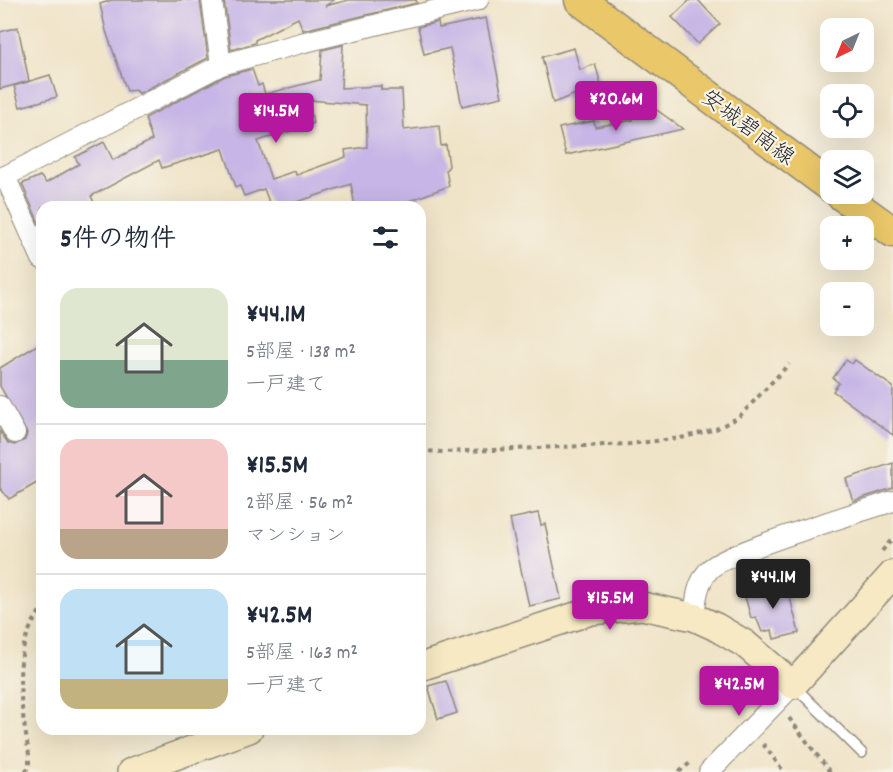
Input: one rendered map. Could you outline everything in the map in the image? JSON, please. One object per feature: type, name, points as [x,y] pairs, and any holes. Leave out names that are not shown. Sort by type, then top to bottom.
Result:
[{"type":"main road","name":"安城碧南線","points":[[580,0],[820,179]]},
{"type":"main road","points":[[854,204],[893,232]]},
{"type":"street","points":[[212,0],[221,65]]},
{"type":"street","points":[[36,247],[3,178],[221,65],[301,42],[478,0]]},
{"type":"street","points":[[0,406],[15,433]]},
{"type":"street","points":[[694,617],[697,592],[710,568],[739,554],[893,501]]},
{"type":"street","points":[[708,772],[784,695],[893,574]]},
{"type":"street","points":[[426,665],[591,611],[642,606],[694,617],[745,644],[784,695]]},
{"type":"street","points":[[131,772],[233,735]]},
{"type":"lane","points":[[784,695],[862,753]]},
{"type":"path","points":[[426,452],[444,453],[630,444],[681,438],[716,429],[739,417],[789,364]]},
{"type":"path","points":[[25,772],[29,766],[29,755],[19,674],[22,648],[36,617]]},
{"type":"path","points":[[784,695],[798,727],[830,772]]},
{"type":"path","points":[[751,730],[784,772]]},
{"type":"building","points":[[112,0],[200,0],[208,58],[138,94],[136,90],[127,91],[106,31],[100,4]]},
{"type":"building","points":[[224,0],[334,0],[325,6],[349,0],[416,0],[417,3],[303,30],[298,18],[255,40],[255,43],[231,50]]},
{"type":"building","points":[[690,0],[698,0],[720,24],[698,44],[672,17]]},
{"type":"building","points":[[486,18],[502,97],[462,106],[450,48],[424,54],[418,27],[438,22],[439,28]]},
{"type":"building","points":[[18,27],[29,81],[0,89],[0,32]]},
{"type":"building","points":[[343,45],[341,88],[381,86],[381,90],[402,90],[404,130],[439,126],[441,146],[446,145],[449,166],[446,170],[449,186],[409,201],[354,201],[351,184],[300,201],[269,201],[264,189],[244,196],[240,186],[236,187],[223,149],[162,168],[159,160],[91,196],[93,201],[36,201],[36,216],[22,184],[40,176],[46,183],[79,164],[75,157],[104,142],[113,160],[152,140],[145,118],[225,76],[252,69],[258,86],[262,84],[265,94],[320,80],[322,50]],"holes":[[[309,100],[366,105],[367,147],[345,150],[346,157],[296,175],[295,171],[271,179],[258,141],[313,124]]]},
{"type":"building","points":[[574,48],[580,70],[595,64],[601,84],[553,103],[542,57]]},
{"type":"building","points":[[50,75],[57,97],[20,107],[14,86]]},
{"type":"building","points":[[654,108],[683,129],[566,155],[559,128],[594,121],[595,127],[633,120],[631,113]]},
{"type":"building","points":[[36,346],[36,483],[9,499],[0,488],[0,431],[8,443],[14,445],[25,440],[27,433],[0,386],[0,368]]},
{"type":"building","points":[[846,360],[852,364],[855,360],[893,387],[893,435],[833,391],[839,383],[833,378]]},
{"type":"building","points":[[893,463],[893,488],[853,501],[846,479]]},
{"type":"building","points":[[538,513],[541,525],[545,524],[561,599],[529,606],[510,519]]},
{"type":"building","points":[[786,582],[799,633],[774,639],[772,630],[762,632],[756,617],[751,618],[744,593]]},
{"type":"building","points":[[446,681],[457,713],[438,719],[428,686]]}]
